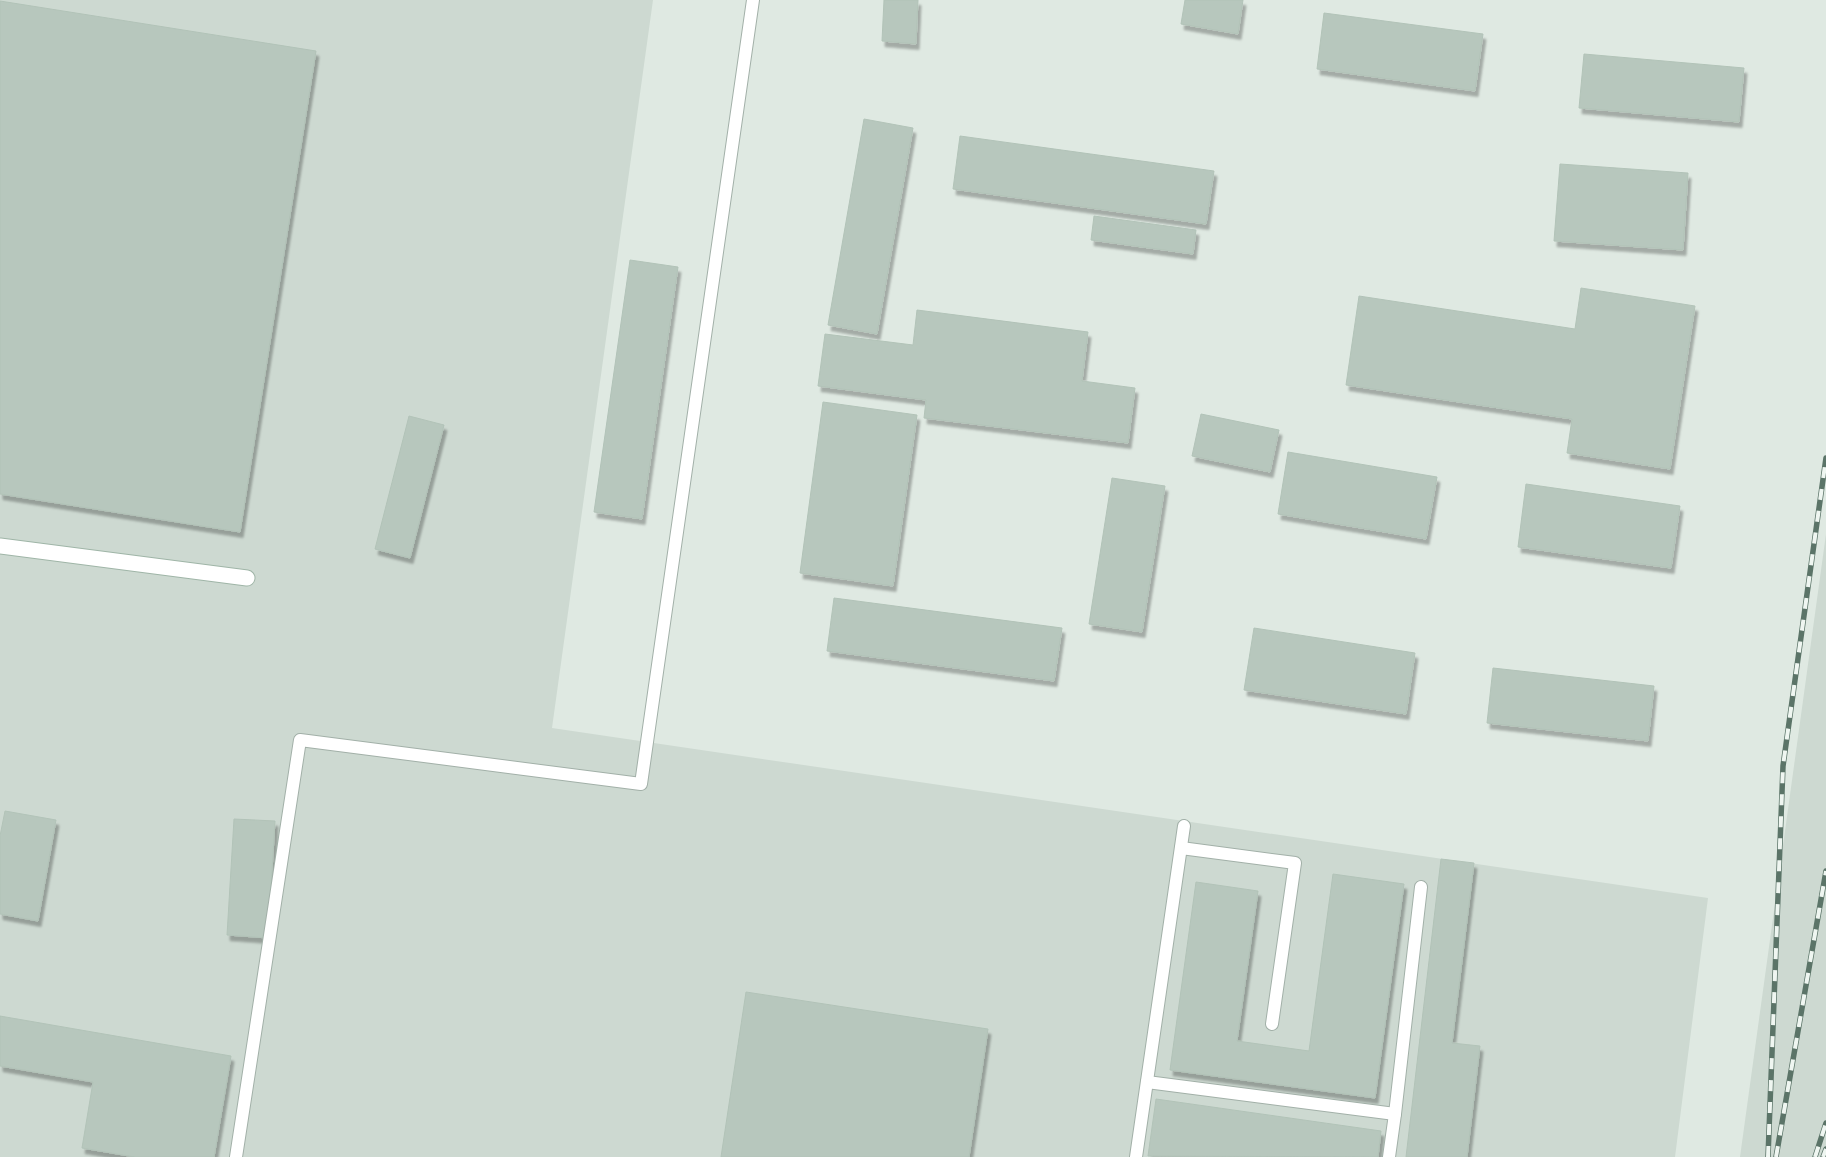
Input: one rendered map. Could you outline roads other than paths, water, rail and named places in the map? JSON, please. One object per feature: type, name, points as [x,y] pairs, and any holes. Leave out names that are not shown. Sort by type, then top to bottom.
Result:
[{"type":"street","points":[[0,546],[247,578]]},
{"type":"lane","points":[[236,1157],[300,740],[641,784],[753,0]]},
{"type":"lane","points":[[1136,1157],[1184,826]]},
{"type":"lane","points":[[1181,848],[1295,864],[1272,1024]]},
{"type":"lane","points":[[1389,1157],[1421,887]]},
{"type":"lane","points":[[1147,1082],[1395,1114]]},
{"type":"railway","points":[[1768,1157],[1783,766],[1826,458]]},
{"type":"railway","points":[[1776,1157],[1826,871]]},
{"type":"railway","points":[[1815,1157],[1826,1123]]},
{"type":"railway","points":[[1823,1157],[1826,1149]]}]
